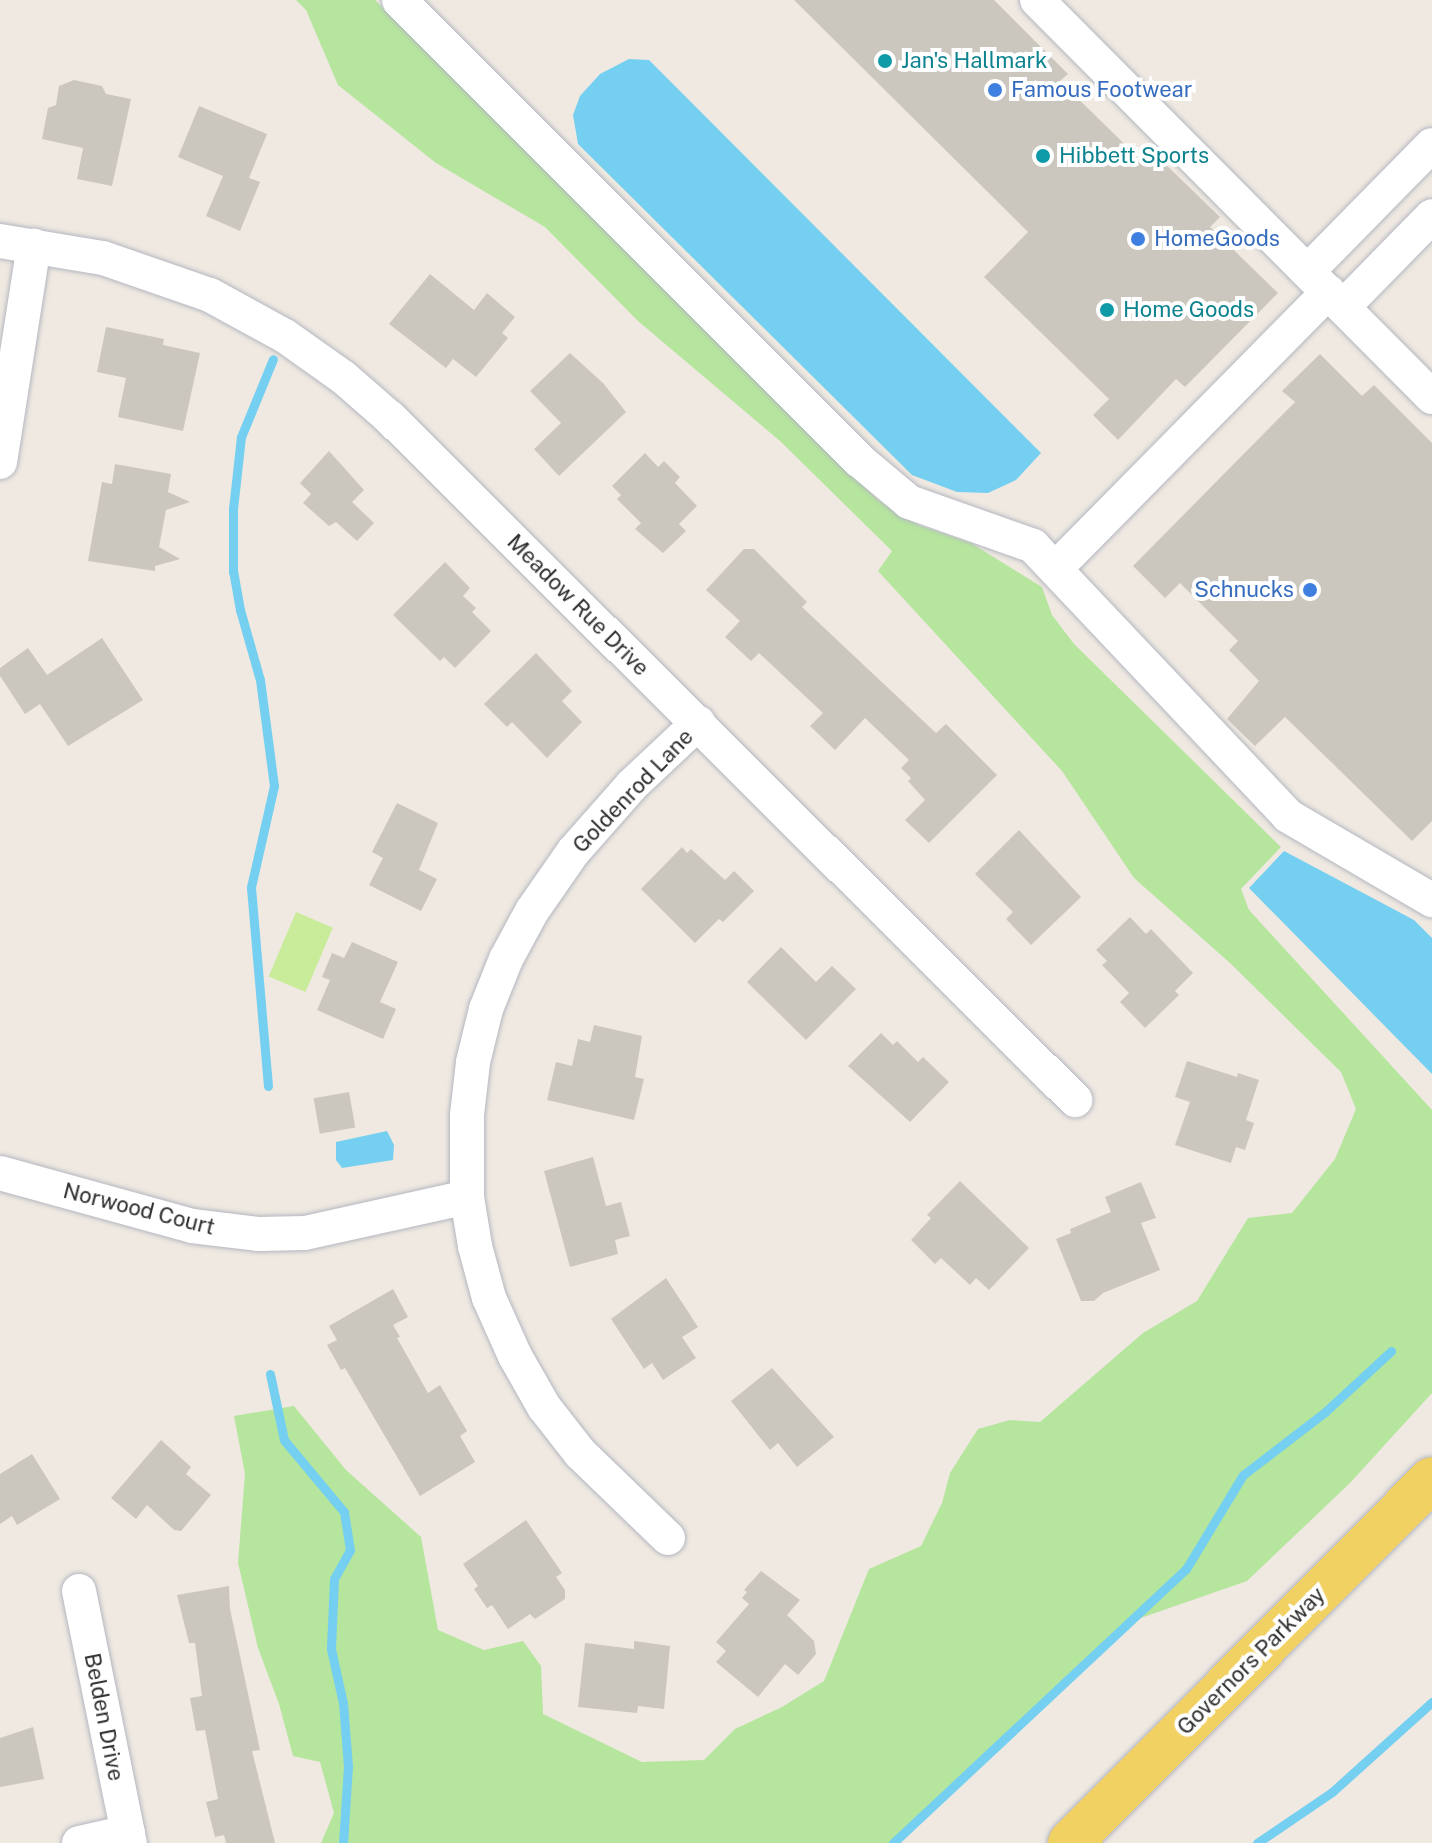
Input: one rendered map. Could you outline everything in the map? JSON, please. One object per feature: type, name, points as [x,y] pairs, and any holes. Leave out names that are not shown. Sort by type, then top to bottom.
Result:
[{"type":"main road","name":"Governors Parkway","points":[[1070,1843],[1432,1479]]},
{"type":"street","points":[[399,0],[859,460],[909,502],[1033,546],[1288,816],[1432,900]]},
{"type":"street","points":[[1037,0],[1432,397]]},
{"type":"street","points":[[1056,568],[1327,290],[1432,145]]},
{"type":"street","points":[[1327,290],[1432,216]]},
{"type":"street","name":"Meadow Rue Drive","points":[[0,241],[103,258],[176,281],[249,315],[318,357],[390,418],[1075,1100]]},
{"type":"street","points":[[0,462],[34,246]]},
{"type":"street","name":"Goldenrod Lane","points":[[668,1538],[580,1453],[544,1407],[515,1356],[489,1298],[475,1246],[467,1197],[467,1115],[473,1062],[486,1009],[506,959],[532,911],[573,852],[632,785],[698,723]]},
{"type":"street","name":"Norwood Court","points":[[0,1173],[192,1226],[258,1234],[305,1233],[467,1197]]},
{"type":"street","name":"Belden Drive","points":[[79,1591],[129,1837]]},
{"type":"street","points":[[79,1843],[129,1837]]},
{"type":"green space","points":[[296,0],[375,0],[879,501],[918,525],[971,543],[1042,587],[1052,615],[1074,644],[1281,847],[1241,889],[1249,910],[1432,1110],[1432,1393],[1350,1483],[1247,1581],[1135,1620],[984,1759],[900,1843],[321,1843],[334,1813],[320,1762],[293,1756],[279,1704],[258,1648],[238,1563],[245,1474],[234,1416],[294,1406],[346,1470],[421,1537],[438,1630],[484,1650],[523,1641],[541,1666],[543,1714],[642,1762],[704,1760],[735,1729],[782,1707],[824,1681],[869,1569],[921,1546],[942,1503],[950,1473],[978,1429],[1010,1420],[1040,1422],[1143,1333],[1197,1301],[1248,1218],[1292,1213],[1335,1159],[1356,1109],[1341,1072],[1230,963],[1134,878],[1062,771],[878,571],[892,551],[780,441],[638,321],[545,227],[436,163],[338,85],[306,10]]},
{"type":"green space","points":[[296,912],[333,928],[305,992],[269,976]]},
{"type":"water","points":[[629,59],[649,60],[1041,453],[1016,480],[988,493],[957,492],[912,475],[578,144],[573,115],[580,96],[600,74]]},
{"type":"water","points":[[1284,851],[1414,920],[1432,938],[1432,1074],[1249,888]]},
{"type":"water","points":[[387,1131],[394,1145],[393,1160],[342,1168],[336,1160],[336,1142]]},
{"type":"building","points":[[794,0],[994,0],[1068,74],[1060,81],[1147,166],[1157,156],[1220,217],[1210,227],[1278,293],[1185,387],[1176,379],[1118,440],[1093,415],[1109,399],[984,277],[1028,232]]},
{"type":"building","points":[[74,80],[102,86],[106,94],[131,99],[112,186],[77,179],[83,148],[42,139],[48,108],[56,105],[59,86]]},
{"type":"building","points":[[199,106],[267,134],[249,178],[260,182],[240,231],[206,216],[223,176],[178,157]]},
{"type":"building","points":[[430,274],[474,310],[487,293],[515,317],[502,333],[508,338],[476,377],[453,359],[446,368],[389,324]]},
{"type":"building","points":[[106,327],[164,339],[163,345],[200,353],[183,431],[118,417],[126,378],[97,372]]},
{"type":"building","points":[[570,353],[603,383],[626,412],[559,476],[534,449],[561,423],[530,391]]},
{"type":"building","name":"Schnucks","points":[[1320,354],[1362,396],[1374,385],[1432,443],[1432,821],[1412,841],[1285,717],[1255,746],[1227,719],[1259,681],[1229,650],[1238,641],[1180,583],[1165,598],[1133,566],[1295,402],[1282,391]]},
{"type":"building","points":[[329,451],[364,490],[352,502],[374,523],[357,541],[336,522],[329,526],[303,503],[311,494],[300,483]]},
{"type":"building","points":[[645,453],[658,467],[664,461],[680,477],[675,483],[697,506],[679,524],[686,531],[663,553],[635,529],[641,523],[617,499],[621,495],[612,486]]},
{"type":"building","points":[[115,464],[171,474],[168,492],[190,502],[166,510],[159,547],[180,559],[155,566],[155,571],[88,561],[102,482],[112,484]]},
{"type":"building","points":[[744,549],[754,549],[807,602],[802,607],[936,733],[946,724],[997,775],[929,843],[905,820],[925,800],[901,768],[909,760],[865,718],[835,750],[810,726],[823,713],[759,653],[751,661],[725,637],[740,621],[706,590]]},
{"type":"building","points":[[445,562],[470,588],[463,596],[476,608],[472,612],[491,631],[455,668],[444,657],[440,661],[393,615]]},
{"type":"building","points":[[102,638],[143,700],[68,746],[40,704],[25,714],[0,676],[0,668],[28,648],[47,675]]},
{"type":"building","points":[[536,653],[572,691],[562,701],[582,722],[547,758],[512,722],[507,727],[484,704]]},
{"type":"building","points":[[397,803],[438,823],[419,870],[437,879],[421,911],[369,885],[383,858],[372,852]]},
{"type":"building","points":[[1019,830],[1081,897],[1031,945],[1006,919],[1013,912],[975,874]]},
{"type":"building","points":[[682,847],[687,853],[691,849],[725,880],[734,871],[754,891],[723,922],[719,919],[695,943],[641,889]]},
{"type":"building","points":[[1130,917],[1146,934],[1151,929],[1193,973],[1175,991],[1179,995],[1145,1028],[1120,1002],[1129,993],[1102,965],[1107,961],[1096,950]]},
{"type":"building","points":[[352,942],[398,962],[380,1002],[396,1009],[383,1039],[317,1010],[330,980],[322,977],[332,953],[344,958]]},
{"type":"building","points":[[781,947],[816,982],[832,966],[856,989],[806,1040],[747,982]]},
{"type":"building","points":[[594,1025],[642,1036],[635,1077],[644,1079],[634,1120],[547,1100],[556,1062],[572,1066],[578,1039],[590,1042]]},
{"type":"building","points":[[881,1033],[893,1045],[897,1041],[918,1062],[923,1057],[949,1082],[910,1122],[848,1066]]},
{"type":"building","points":[[1187,1061],[1237,1077],[1238,1073],[1259,1080],[1246,1120],[1254,1123],[1245,1150],[1236,1147],[1231,1163],[1175,1145],[1190,1102],[1175,1097]]},
{"type":"building","points":[[349,1092],[355,1127],[320,1134],[314,1098]]},
{"type":"building","points":[[593,1157],[606,1206],[621,1202],[630,1236],[615,1240],[618,1254],[570,1267],[544,1171]]},
{"type":"building","points":[[960,1181],[1029,1248],[989,1290],[976,1278],[970,1285],[941,1258],[935,1264],[911,1240],[931,1218],[927,1215]]},
{"type":"building","points":[[1141,1182],[1156,1218],[1141,1223],[1160,1270],[1103,1293],[1094,1301],[1081,1301],[1056,1239],[1071,1233],[1070,1229],[1111,1212],[1105,1197]]},
{"type":"building","points":[[666,1278],[698,1327],[682,1337],[696,1358],[663,1380],[652,1363],[644,1369],[611,1319]]},
{"type":"building","points":[[393,1289],[408,1317],[393,1325],[400,1337],[397,1338],[428,1393],[440,1385],[467,1431],[460,1436],[475,1462],[420,1496],[345,1368],[341,1370],[327,1345],[337,1340],[329,1326]]},
{"type":"building","points":[[772,1368],[834,1437],[797,1467],[778,1443],[770,1450],[731,1401]]},
{"type":"building","points":[[161,1440],[191,1467],[186,1474],[211,1495],[181,1531],[174,1530],[147,1505],[136,1519],[111,1498]]},
{"type":"building","points":[[32,1454],[60,1499],[17,1525],[12,1516],[0,1524],[0,1474]]},
{"type":"building","points":[[526,1520],[562,1573],[556,1577],[565,1590],[565,1599],[535,1619],[530,1614],[508,1629],[492,1605],[487,1608],[474,1589],[478,1586],[463,1564]]},
{"type":"building","points":[[761,1571],[800,1600],[787,1615],[814,1641],[816,1654],[798,1675],[785,1664],[758,1697],[716,1662],[726,1651],[716,1642],[749,1604],[742,1598],[747,1592],[744,1590]]},
{"type":"building","points":[[229,1586],[230,1609],[260,1750],[252,1751],[275,1843],[226,1843],[224,1835],[215,1837],[206,1802],[218,1799],[205,1730],[196,1731],[190,1698],[202,1696],[195,1643],[189,1643],[177,1595]]},
{"type":"building","points":[[634,1641],[670,1646],[664,1709],[638,1706],[637,1713],[578,1707],[585,1643],[634,1649]]},
{"type":"building","points":[[33,1727],[44,1779],[0,1787],[0,1738]]},
{"type":"waterway","points":[[268,1086],[251,887],[274,786],[260,680],[240,610],[233,572],[233,509],[241,437],[273,359]]},
{"type":"waterway","points":[[893,1843],[1186,1569],[1243,1475],[1325,1412],[1391,1351]]},
{"type":"waterway","points":[[270,1374],[284,1440],[344,1512],[350,1550],[334,1579],[331,1649],[343,1703],[348,1766],[343,1843]]},
{"type":"waterway","points":[[1257,1843],[1332,1792],[1432,1702]]},
{"type":"place","name":"Jan's Hallmark","points":[[885,61]]},
{"type":"place","name":"Famous Footwear","points":[[995,90]]},
{"type":"place","name":"Hibbett Sports","points":[[1043,156]]},
{"type":"place","name":"HomeGoods","points":[[1138,239]]},
{"type":"place","name":"Home Goods","points":[[1107,310]]},
{"type":"place","name":"Schnucks","points":[[1310,590]]}]
